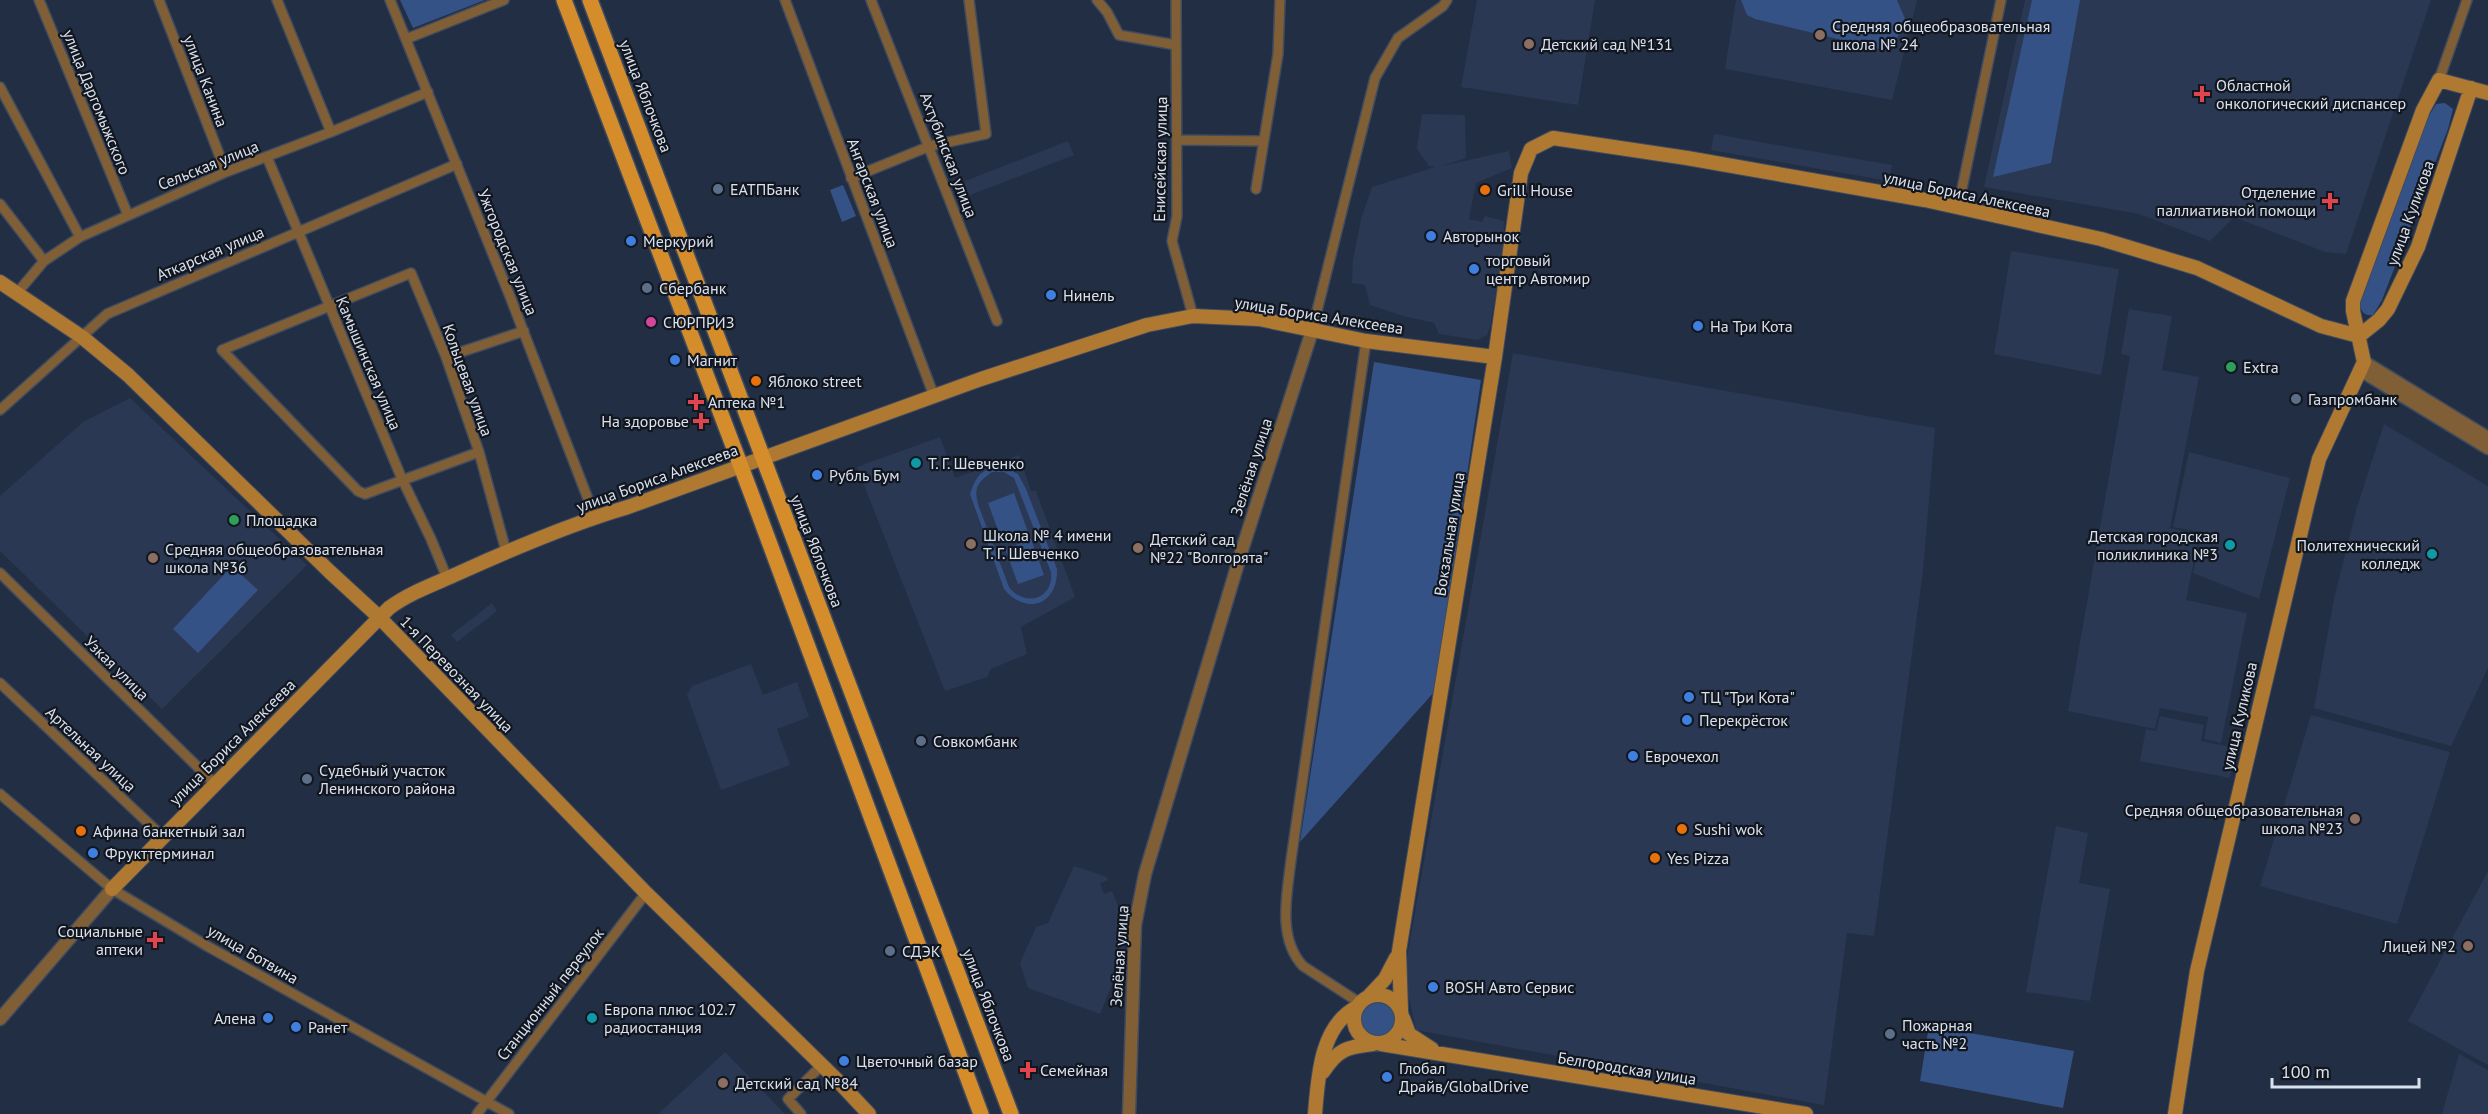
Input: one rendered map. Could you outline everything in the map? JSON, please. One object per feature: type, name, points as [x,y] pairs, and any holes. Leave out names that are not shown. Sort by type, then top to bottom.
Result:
[{"type":"main road","points":[[564,0],[981,1114]]},
{"type":"main road","name":"улица Яблочкова","points":[[590,0],[1011,1114]]},
{"type":"main road","points":[[2439,80],[2488,93]]},
{"type":"main road","name":"улица Куликова","points":[[2175,1114],[2197,971],[2307,506],[2323,451],[2362,366],[2353,301],[2423,110],[2439,80]]},
{"type":"main road","name":"улица Куликова","points":[[2359,336],[2379,320],[2388,309],[2418,247],[2471,88]]},
{"type":"main road","name":"улица Бориса Алексеева","points":[[1553,138],[1722,164],[1925,200],[2102,239],[2176,260],[2231,283],[2321,326],[2359,336]]},
{"type":"main road","name":"Вокзальная улица","points":[[1402,1014],[1399,951],[1495,357],[1521,172],[1531,149],[1553,138]]},
{"type":"main road","name":"1-я Перевозная улица","points":[[0,282],[82,337],[128,375],[330,572],[380,616],[646,893],[869,1114]]},
{"type":"main road","name":"улица Бориса Алексеева","points":[[112,889],[380,616],[410,593],[506,551],[981,379],[1147,325],[1193,316],[1259,319],[1366,341],[1495,357]]},
{"type":"main road","name":"Вокзальная улица","points":[[1315,1114],[1319,1079],[1330,1036],[1342,1019],[1362,1002],[1390,972],[1399,951]]},
{"type":"main road","points":[[1319,1079],[1330,1061],[1341,1051],[1354,1046],[1378,1044],[1395,1037],[1401,1028],[1402,1014],[1390,998],[1380,994],[1362,1002],[1353,1019],[1356,1030],[1364,1040],[1378,1044]]},
{"type":"main road","name":"Белгородская улица","points":[[1402,1014],[1407,1030],[1414,1039],[1442,1054]]},
{"type":"main road","name":"Белгородская улица","points":[[1378,1044],[1806,1114]]},
{"type":"street","name":"улица Даргомыжского","points":[[39,0],[128,215]]},
{"type":"street","name":"улица Канина","points":[[159,0],[226,172]]},
{"type":"street","points":[[277,0],[332,132]]},
{"type":"street","name":"Ужгородская улица","points":[[390,0],[524,331],[595,517]]},
{"type":"street","points":[[406,39],[504,0]]},
{"type":"street","name":"Ангарская улица","points":[[785,0],[934,396]]},
{"type":"street","name":"Ахтубинская улица","points":[[871,0],[997,321]]},
{"type":"street","points":[[851,178],[930,146],[986,134],[969,0]]},
{"type":"street","points":[[1097,0],[1107,12],[1119,35],[1176,45]]},
{"type":"street","name":"Енисейская улица","points":[[1176,0],[1177,216],[1172,241],[1193,316]]},
{"type":"street","points":[[1256,189],[1278,54],[1280,0]]},
{"type":"street","name":"Зелёная улица","points":[[1129,1114],[1135,925],[1141,892],[1242,550],[1312,331],[1375,78],[1398,38],[1443,6],[1447,0]]},
{"type":"street","points":[[1958,208],[2001,0]]},
{"type":"street","points":[[2439,80],[2467,0]]},
{"type":"street","points":[[0,87],[80,237]]},
{"type":"street","name":"Сельская улица","points":[[17,293],[44,261],[80,237],[226,172],[332,132],[428,92]]},
{"type":"street","points":[[1177,140],[1263,141]]},
{"type":"street","name":"Камышинская улица","points":[[267,157],[402,479],[447,578]]},
{"type":"street","name":"Аткарская улица","points":[[4,407],[107,314],[457,164]]},
{"type":"street","points":[[0,204],[44,261]]},
{"type":"street","name":"Кольцевая улица","points":[[411,273],[446,357],[479,452],[365,494],[358,491],[222,350],[330,307],[411,273]]},
{"type":"street","points":[[446,357],[524,331]]},
{"type":"street","points":[[1362,1002],[1303,966],[1296,958],[1291,947],[1286,912],[1290,860],[1366,341]]},
{"type":"street","points":[[2362,366],[2448,419],[2488,448]]},
{"type":"street","points":[[0,396],[4,407]]},
{"type":"street","points":[[2448,419],[2488,438]]},
{"type":"street","points":[[479,452],[506,551]]},
{"type":"street","name":"Узкая улица","points":[[0,573],[214,783]]},
{"type":"street","name":"Артельная улица","points":[[0,683],[162,836]]},
{"type":"street","name":"улица Ботвина","points":[[0,794],[112,889],[207,946],[509,1114]]},
{"type":"street","name":"улица Бориса Алексеева","points":[[0,1019],[112,889]]},
{"type":"street","name":"Станционный переулок","points":[[477,1114],[646,893]]},
{"type":"street","points":[[801,1114],[788,1099],[822,1065]]},
{"type":"shaded area","points":[[400,0],[485,0],[413,28]]},
{"type":"shaded area","name":"Детский сад №131","points":[[1477,0],[1595,0],[1578,105],[1461,87]]},
{"type":"shaded area","name":"Средняя общеобразовательная школа № 24","points":[[1736,0],[1917,0],[1892,100],[1725,69]]},
{"type":"shaded area","points":[[1741,0],[1897,0],[1906,21],[1893,42],[1879,49],[1755,19],[1747,15]]},
{"type":"shaded area","name":"Областной онкологический диспансер","points":[[2025,0],[2431,0],[2346,254],[2325,252],[2234,217],[2210,241],[2139,214],[1984,187]]},
{"type":"shaded area","points":[[2032,0],[2080,0],[2051,163],[1993,177]]},
{"type":"shaded area","points":[[2445,103],[2453,109],[2448,129],[2382,300],[2373,315],[2365,314],[2361,309],[2360,294],[2426,121],[2436,104]]},
{"type":"shaded area","name":"Авторынок","points":[[1422,114],[1465,115],[1466,158],[1442,166],[1509,151],[1512,168],[1476,183],[1469,219],[1482,222],[1485,216],[1504,221],[1503,251],[1490,327],[1487,335],[1478,340],[1439,334],[1434,323],[1370,305],[1365,285],[1352,283],[1353,260],[1361,219],[1372,187],[1435,167],[1429,166],[1417,149]]},
{"type":"shaded area","points":[[1714,134],[1892,165],[1889,181],[1711,150]]},
{"type":"shaded area","points":[[1068,141],[1074,155],[960,199],[955,185]]},
{"type":"shaded area","points":[[843,185],[856,216],[842,222],[830,190]]},
{"type":"shaded area","points":[[2011,251],[2119,269],[2101,375],[1994,354]]},
{"type":"shaded area","points":[[2129,309],[2172,316],[2162,370],[2199,377],[2170,528],[2199,535],[2186,600],[2247,613],[2221,743],[2204,739],[2208,717],[2160,708],[2155,729],[2068,711],[2130,356],[2121,354]]},
{"type":"shaded area","name":"ТЦ \"Три Кота\"","points":[[1513,353],[1935,428],[1923,571],[1874,936],[1847,933],[1824,1105],[1416,1030],[1404,975]]},
{"type":"shaded area","points":[[1374,362],[1481,380],[1435,691],[1300,842]]},
{"type":"shaded area","name":"Средняя общеобразовательная школа №36","points":[[130,398],[307,565],[162,709],[0,551],[0,496],[83,422]]},
{"type":"shaded area","points":[[2384,424],[2488,486],[2488,668],[2451,746],[2314,708],[2334,599],[2357,507]]},
{"type":"shaded area","name":"Школа № 4 имени Т. Г. Шевченко","points":[[940,437],[955,478],[1019,455],[1031,491],[1036,491],[1075,597],[1021,627],[1027,654],[991,669],[987,677],[945,691],[857,467]]},
{"type":"shaded area","points":[[2189,452],[2290,478],[2259,599],[2193,573],[2202,532],[2173,527]]},
{"type":"shaded area","points":[[1005,467],[1018,474],[1026,489],[1057,569],[1052,591],[1039,603],[1022,602],[1004,589],[970,494],[978,476],[986,470]],"holes":[[[992,472],[1004,472],[1014,478],[1051,572],[1048,589],[1037,598],[1023,597],[1009,587],[977,500],[978,486],[983,479]]]},
{"type":"shaded area","points":[[1014,493],[1029,535],[1003,544],[988,503]]},
{"type":"shaded area","points":[[1031,539],[1044,575],[1018,584],[1005,549]]},
{"type":"shaded area","points":[[232,566],[258,590],[198,653],[173,629]]},
{"type":"shaded area","points":[[492,603],[497,611],[457,642],[451,635]]},
{"type":"shaded area","points":[[751,664],[763,695],[797,682],[809,717],[777,729],[790,765],[721,790],[687,695],[692,686]]},
{"type":"shaded area","name":"Средняя общеобразовательная школа №23","points":[[2311,715],[2450,752],[2397,924],[2260,886]]},
{"type":"shaded area","points":[[2160,716],[2204,725],[2201,741],[2236,748],[2230,778],[2140,761],[2146,729],[2156,731]]},
{"type":"shaded area","points":[[2056,826],[2088,833],[2079,883],[2110,889],[2090,1001],[2026,992]]},
{"type":"shaded area","points":[[1074,866],[1107,877],[1108,880],[1100,883],[1104,894],[1112,891],[1118,906],[1126,906],[1124,975],[1115,977],[1100,1014],[1028,988],[1020,963],[1036,927],[1048,923]]},
{"type":"shaded area","name":"Лицей №2","points":[[2488,871],[2488,1065],[2408,1021]]},
{"type":"shaded area","points":[[1378,1003],[1390,1008],[1395,1020],[1390,1032],[1378,1037],[1366,1032],[1361,1020],[1366,1008]]},
{"type":"shaded area","points":[[1929,1026],[2074,1051],[2063,1108],[1920,1081]]},
{"type":"shaded area","name":"Детский сад №84","points":[[725,1052],[785,1114],[658,1114]]},
{"type":"shaded area","points":[[2459,1054],[2488,1070],[2488,1114],[2442,1114]]},
{"type":"place","name":"Средняя общеобразовательная школа № 24","points":[[1820,35]]},
{"type":"place","name":"Детский сад №131","points":[[1529,44]]},
{"type":"place","name":"Областной онкологический диспансер","points":[[2202,94]]},
{"type":"place","name":"ЕАТПБанк","points":[[718,189]]},
{"type":"place","name":"Grill House","points":[[1485,190]]},
{"type":"place","name":"Отделение паллиативной помощи","points":[[2330,201]]},
{"type":"place","name":"Авторынок","points":[[1431,236]]},
{"type":"place","name":"Меркурий","points":[[631,241]]},
{"type":"place","name":"торговый центр Автомир","points":[[1474,269]]},
{"type":"place","name":"Сбербанк","points":[[647,288]]},
{"type":"place","name":"Нинель","points":[[1051,295]]},
{"type":"place","name":"СЮРПРИЗ","points":[[651,322]]},
{"type":"place","name":"На Три Кота","points":[[1698,326]]},
{"type":"place","name":"Магнит","points":[[675,360]]},
{"type":"place","name":"Extra","points":[[2231,367]]},
{"type":"place","name":"Яблоко street","points":[[756,381]]},
{"type":"place","name":"Газпромбанк","points":[[2296,399]]},
{"type":"place","name":"Аптека №1","points":[[696,402]]},
{"type":"place","name":"На здоровье","points":[[701,421]]},
{"type":"place","name":"Т. Г. Шевченко","points":[[916,463]]},
{"type":"place","name":"Рубль Бум","points":[[817,475]]},
{"type":"place","name":"Площадка","points":[[234,520]]},
{"type":"place","name":"Школа № 4 имени Т. Г. Шевченко","points":[[971,544]]},
{"type":"place","name":"Детская городская поликлиника №3","points":[[2230,545]]},
{"type":"place","name":"Детский сад №22 \"Волгорята\"","points":[[1138,548]]},
{"type":"place","name":"Политехнический колледж","points":[[2432,554]]},
{"type":"place","name":"Средняя общеобразовательная школа №36","points":[[153,558]]},
{"type":"place","name":"ТЦ \"Три Кота\"","points":[[1689,697]]},
{"type":"place","name":"Перекрёсток","points":[[1687,720]]},
{"type":"place","name":"Совкомбанк","points":[[921,741]]},
{"type":"place","name":"Еврочехол","points":[[1633,756]]},
{"type":"place","name":"Судебный участок Ленинского района","points":[[307,779]]},
{"type":"place","name":"Средняя общеобразовательная школа №23","points":[[2355,819]]},
{"type":"place","name":"Sushi wok","points":[[1682,829]]},
{"type":"place","name":"Афина банкетный зал","points":[[81,831]]},
{"type":"place","name":"Фрукттерминал","points":[[93,853]]},
{"type":"place","name":"Yes Pizza","points":[[1655,858]]},
{"type":"place","name":"Социальные аптеки","points":[[155,940]]},
{"type":"place","name":"Лицей №2","points":[[2468,946]]},
{"type":"place","name":"СДЭК","points":[[890,951]]},
{"type":"place","name":"BOSH Авто Сервис","points":[[1433,987]]},
{"type":"place","name":"Алена","points":[[268,1018]]},
{"type":"place","name":"Европа плюс 102.7 радиостанция","points":[[592,1018]]},
{"type":"place","name":"Ранет","points":[[296,1027]]},
{"type":"place","name":"Пожарная часть №2","points":[[1890,1034]]},
{"type":"place","name":"Цветочный базар","points":[[844,1061]]},
{"type":"place","name":"Семейная","points":[[1028,1070]]},
{"type":"place","name":"Глобал Драйв/GlobalDrive","points":[[1387,1077]]},
{"type":"place","name":"Детский сад №84","points":[[723,1083]]}]
